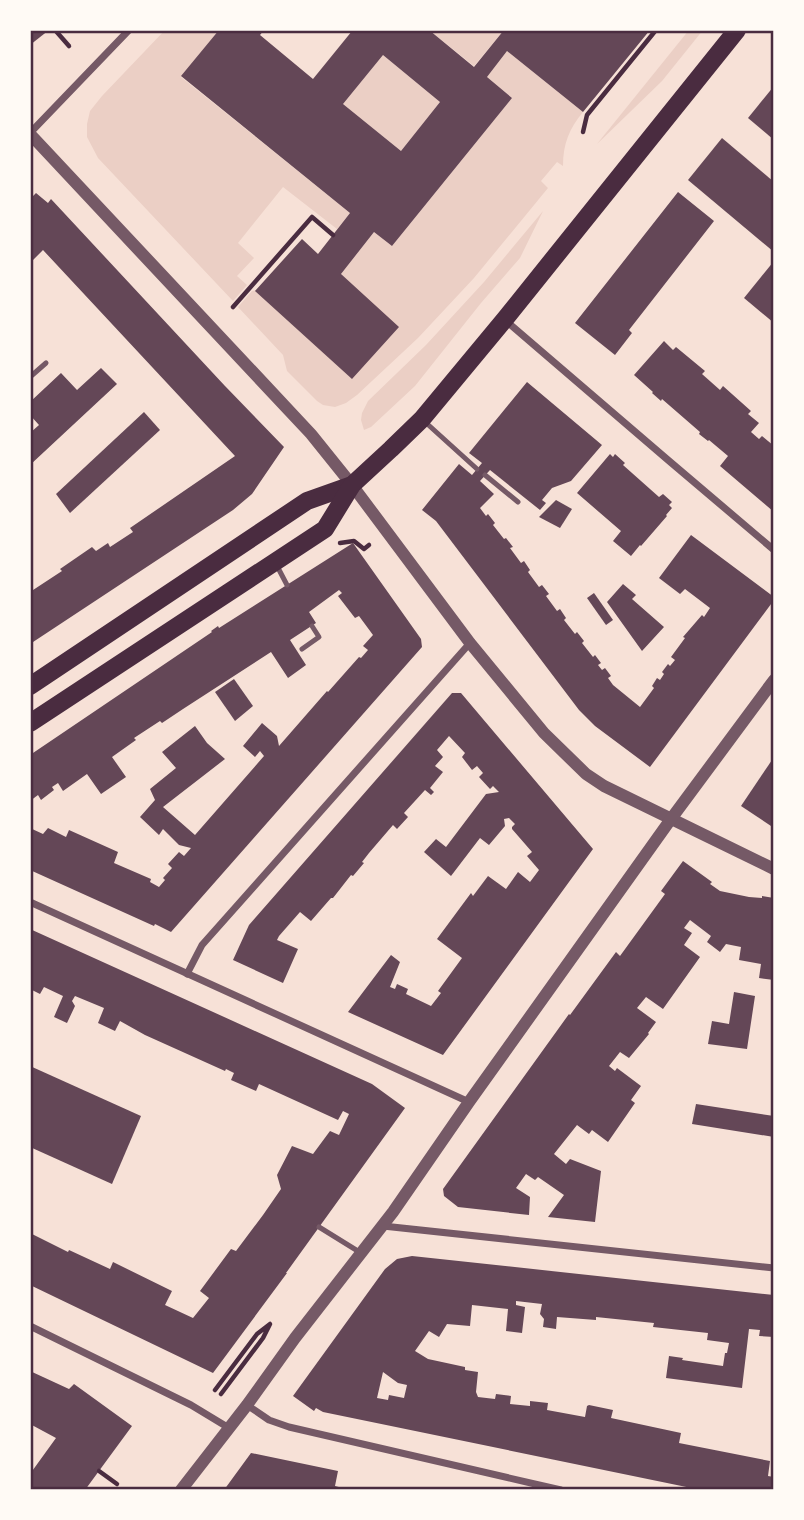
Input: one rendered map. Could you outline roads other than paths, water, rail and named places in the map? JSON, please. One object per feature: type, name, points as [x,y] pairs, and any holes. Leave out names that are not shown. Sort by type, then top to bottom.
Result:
[{"type":"main road","points":[[30,723],[325,529],[352,485],[422,419],[737,30]]},
{"type":"main road","points":[[30,686],[307,501],[352,485]]},
{"type":"street","points":[[129,30],[30,134],[312,433],[470,643],[544,733],[586,774],[604,786],[774,869]]},
{"type":"street","points":[[505,319],[774,550]]},
{"type":"street","points":[[187,974],[202,945],[470,643]]},
{"type":"street","points":[[181,1490],[383,1226],[469,1101],[774,680]]},
{"type":"street","points":[[30,902],[469,1101]]},
{"type":"street","points":[[383,1226],[774,1268]]},
{"type":"street","points":[[30,1326],[191,1405],[229,1428]]},
{"type":"street","points":[[247,1405],[269,1420],[289,1427],[561,1490]]},
{"type":"lane","points":[[30,377],[46,363]]},
{"type":"lane","points":[[422,419],[477,469]]},
{"type":"lane","points":[[485,475],[517,502]]},
{"type":"lane","points":[[274,561],[287,585]]},
{"type":"lane","points":[[302,649],[319,637],[312,626]]},
{"type":"lane","points":[[319,1227],[361,1253]]}]
